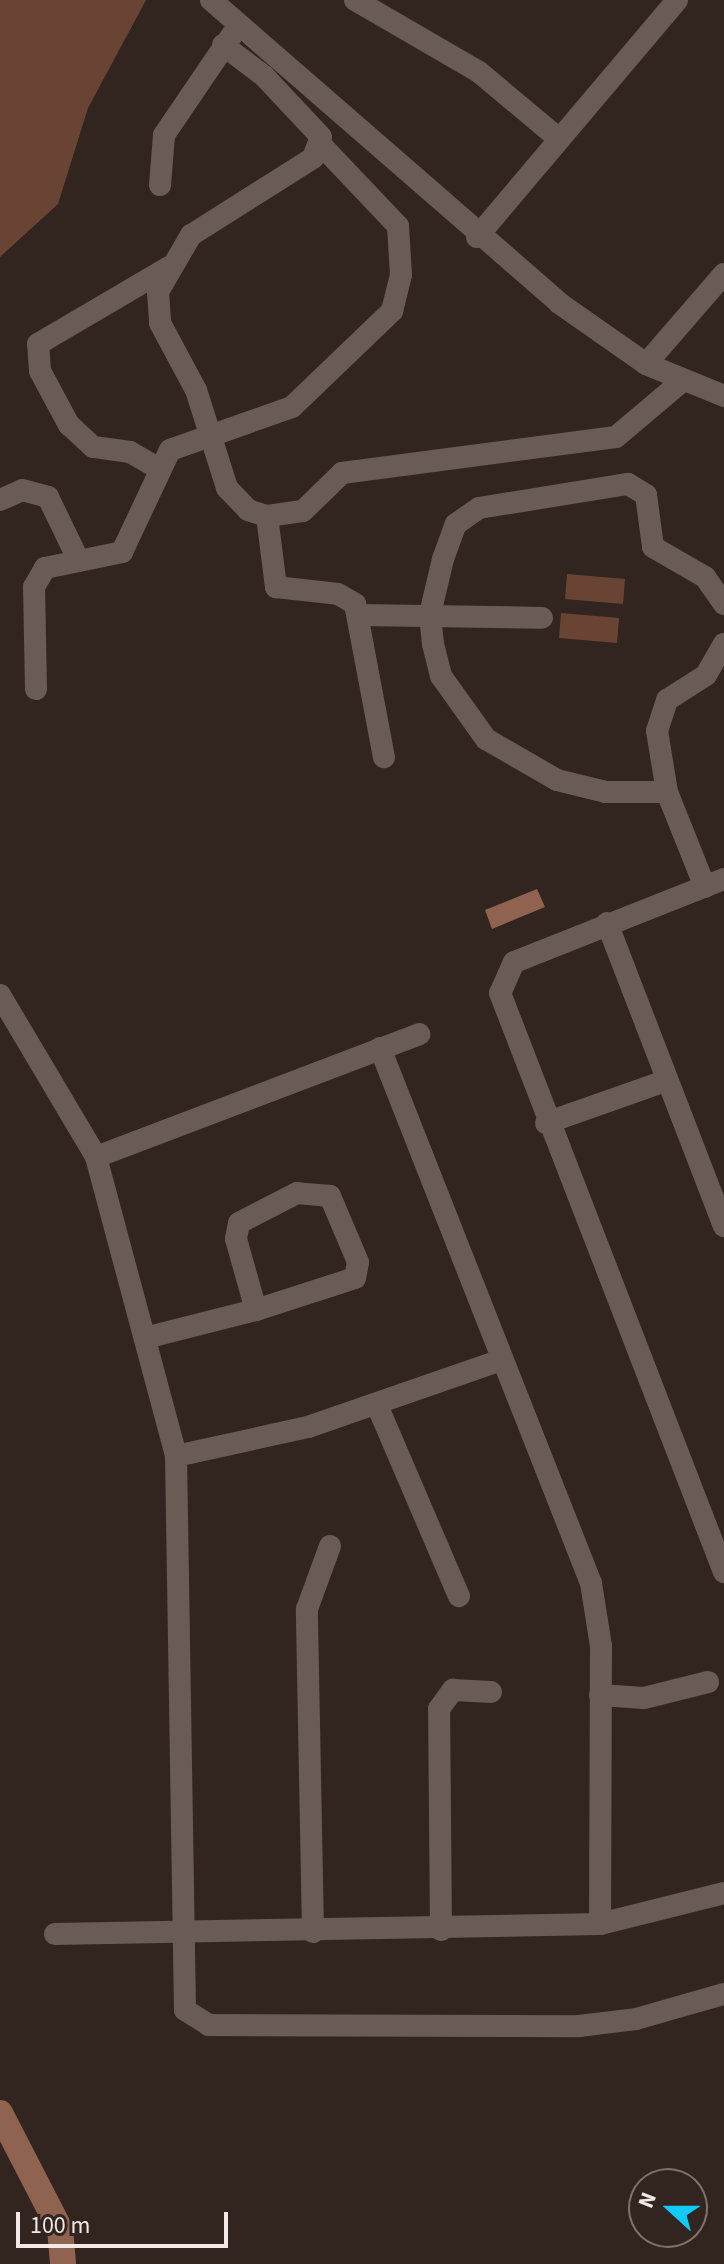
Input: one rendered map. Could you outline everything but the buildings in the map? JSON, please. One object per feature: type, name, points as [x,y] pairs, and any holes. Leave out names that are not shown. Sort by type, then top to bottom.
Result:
[{"type":"street","points":[[355,0],[479,72],[559,139]]},
{"type":"street","points":[[477,237],[677,0]]},
{"type":"street","points":[[215,1],[477,237],[646,364],[681,382],[724,396]]},
{"type":"street","points":[[160,185],[164,135],[223,45],[240,25]]},
{"type":"street","points":[[36,689],[38,577],[53,564],[122,552],[156,467],[177,445],[292,407],[397,300],[398,226],[321,145],[319,130],[223,45]]},
{"type":"street","points":[[321,145],[313,158],[191,235],[169,267],[155,307],[213,435],[227,488],[248,510],[267,516],[303,511],[342,473],[616,437],[681,382]]},
{"type":"street","points":[[156,467],[130,452],[93,447],[78,434],[40,371],[38,344],[169,267]]},
{"type":"street","points":[[646,364],[724,274]]},
{"type":"street","points":[[667,792],[606,792],[557,780],[486,739],[441,676],[430,614],[449,539],[467,513],[628,484],[646,495],[653,547],[705,577],[724,604]]},
{"type":"street","points":[[0,500],[22,490],[48,497],[79,561]]},
{"type":"street","points":[[267,516],[276,587],[348,597],[359,615],[384,757]]},
{"type":"street","points":[[359,615],[542,618]]},
{"type":"street","points":[[724,644],[706,675],[667,700],[658,715],[667,792],[714,883],[514,962],[502,975],[500,993],[546,1123],[724,1572]]},
{"type":"street","points":[[607,923],[665,1081],[724,1226]]},
{"type":"street","points":[[0,995],[96,1157],[176,1456],[181,1933],[185,2010],[209,2025],[579,2026],[636,2019],[724,1994]]},
{"type":"street","points":[[96,1157],[419,1034]]},
{"type":"street","points":[[380,1048],[502,1360],[543,1446],[591,1583],[600,1695],[600,1924]]},
{"type":"street","points":[[546,1123],[665,1081]]},
{"type":"street","points":[[145,1338],[256,1310],[355,1278],[358,1262],[330,1196],[297,1193],[239,1223],[236,1239],[256,1310]]},
{"type":"street","points":[[176,1456],[377,1405],[502,1360]]},
{"type":"street","points":[[377,1405],[459,1596]]},
{"type":"street","points":[[313,1932],[307,1609],[330,1546]]},
{"type":"street","points":[[600,1695],[644,1698],[708,1682]]},
{"type":"street","points":[[441,1930],[439,1709],[453,1690],[491,1692]]},
{"type":"street","points":[[55,1934],[441,1930],[600,1924],[724,1893]]},
{"type":"shaded area","points":[[0,0],[146,0],[88,108],[58,204],[0,257]]},
{"type":"shaded area","points":[[567,574],[625,579],[623,604],[565,599]]},
{"type":"shaded area","points":[[561,613],[619,618],[617,643],[559,638]]},
{"type":"shaded area","points":[[537,889],[545,907],[492,929],[485,910]]},
{"type":"waterway","points":[[0,2113],[60,2229],[63,2264]]}]
